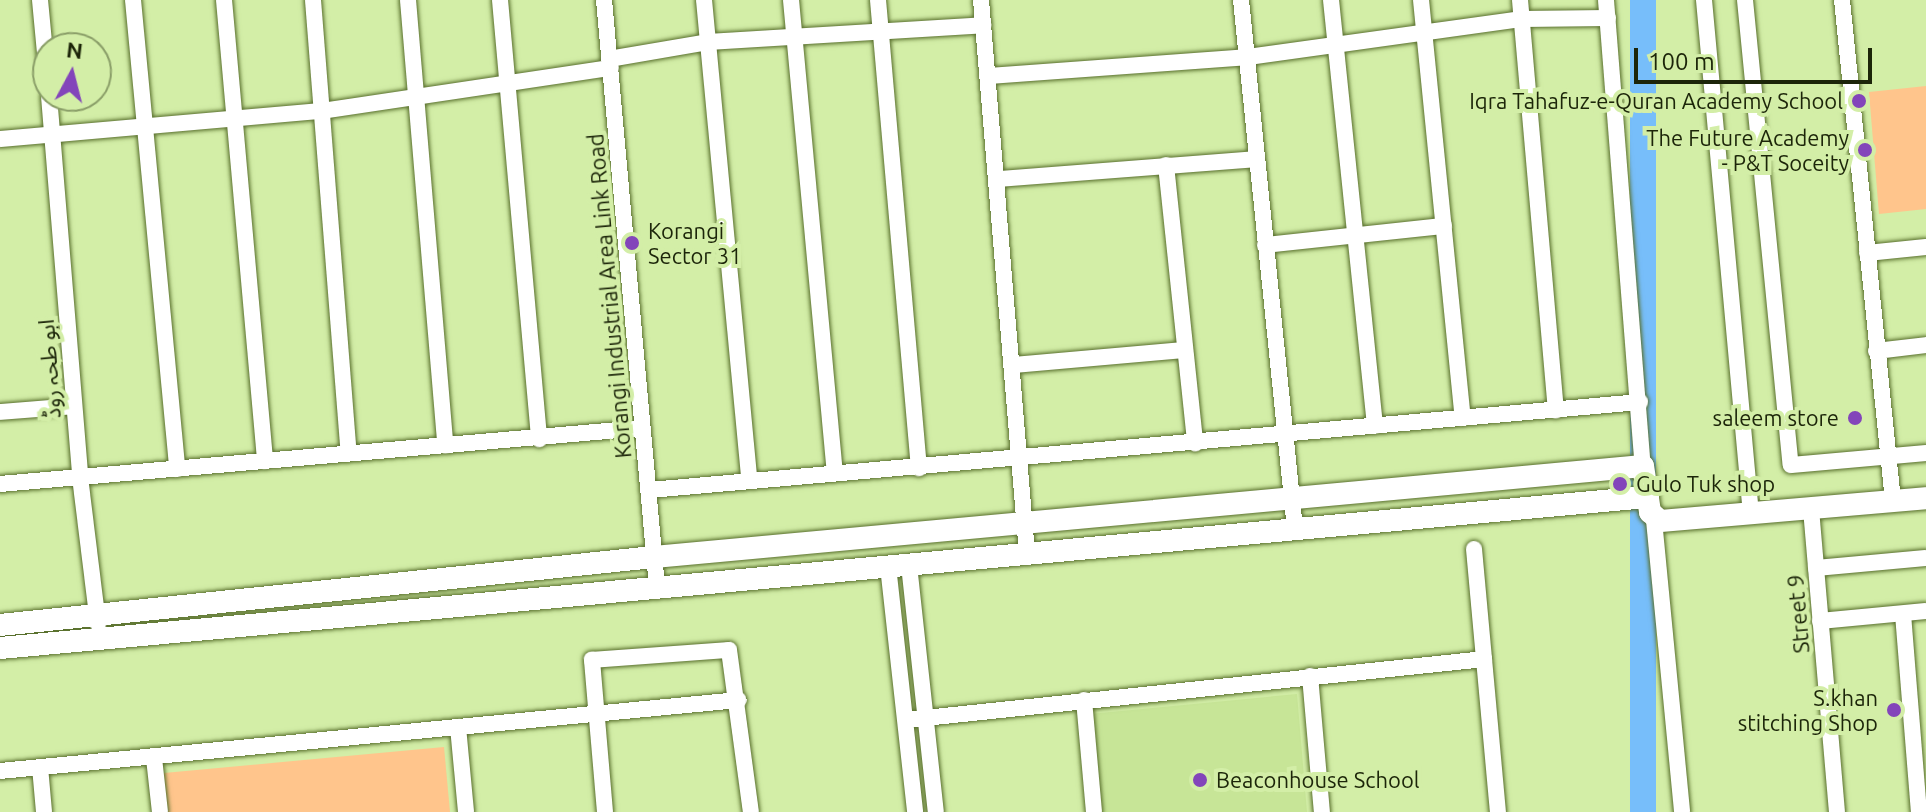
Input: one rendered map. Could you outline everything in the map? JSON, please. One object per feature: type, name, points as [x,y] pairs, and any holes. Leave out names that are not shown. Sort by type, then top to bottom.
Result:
[{"type":"street","points":[[40,0],[43,32]]},
{"type":"street","points":[[133,0],[177,469]]},
{"type":"street","points":[[224,0],[265,461]]},
{"type":"street","points":[[313,0],[349,453]]},
{"type":"street","points":[[408,0],[445,445]]},
{"type":"street","points":[[500,0],[539,439]]},
{"type":"street","name":"Korangi Industrial Area Link Road","points":[[604,0],[657,587]]},
{"type":"street","points":[[704,0],[749,479]]},
{"type":"street","points":[[791,0],[835,473]]},
{"type":"street","points":[[878,0],[919,468]]},
{"type":"street","points":[[981,0],[999,179],[1027,554]]},
{"type":"street","points":[[1241,0],[1294,495],[1295,529]]},
{"type":"street","points":[[1331,0],[1375,426]]},
{"type":"street","points":[[1421,0],[1463,418]]},
{"type":"street","points":[[1520,0],[1556,410]]},
{"type":"street","points":[[1606,0],[1643,466],[1648,497],[1662,520],[1682,812]]},
{"type":"street","points":[[1704,0],[1751,514]]},
{"type":"street","points":[[1745,0],[1791,465],[1926,453]]},
{"type":"street","points":[[1842,0],[1893,501]]},
{"type":"street","points":[[990,76],[1248,57],[1522,19],[1608,18]]},
{"type":"street","points":[[0,139],[322,111],[509,83],[708,42],[983,25]]},
{"type":"street","name":"ابو طحہ روڈ","points":[[51,112],[80,477],[99,639]]},
{"type":"street","points":[[999,179],[1256,159]]},
{"type":"street","points":[[1166,165],[1195,443]]},
{"type":"street","points":[[1265,245],[1444,226]]},
{"type":"street","points":[[1867,253],[1926,247]]},
{"type":"street","points":[[1876,351],[1926,345]]},
{"type":"street","points":[[1013,365],[1184,350]]},
{"type":"street","points":[[650,490],[1640,402]]},
{"type":"street","points":[[0,412],[74,406]]},
{"type":"street","points":[[0,484],[642,428]]},
{"type":"street","points":[[0,625],[1294,495],[1643,466]]},
{"type":"street","points":[[0,648],[1648,497]]},
{"type":"street","points":[[1662,520],[1926,498]]},
{"type":"street","name":"Street 9","points":[[1811,509],[1837,812]]},
{"type":"street","points":[[1474,549],[1498,812]]},
{"type":"street","points":[[1816,568],[1926,558]]},
{"type":"street","points":[[898,566],[928,717],[936,812]]},
{"type":"street","points":[[898,566],[906,720],[915,812]]},
{"type":"street","points":[[1820,621],[1926,611]]},
{"type":"street","points":[[1903,614],[1919,812]]},
{"type":"street","points":[[605,812],[591,665],[601,658],[729,650],[739,700],[751,812]]},
{"type":"street","points":[[906,720],[1484,659]]},
{"type":"street","points":[[1310,676],[1322,812]]},
{"type":"street","points":[[0,771],[739,700]]},
{"type":"street","points":[[1084,700],[1094,812]]},
{"type":"street","points":[[458,727],[466,812]]},
{"type":"street","points":[[154,758],[160,812]]},
{"type":"street","points":[[40,767],[44,812]]},
{"type":"shaded area","points":[[1926,86],[1926,209],[1879,214],[1869,92]]},
{"type":"shaded area","name":"Beaconhouse School","points":[[1297,694],[1307,812],[1099,812],[1090,714]]},
{"type":"shaded area","points":[[444,747],[450,812],[168,812],[164,773]]},
{"type":"water","points":[[1630,0],[1656,0],[1656,812],[1630,812]]},
{"type":"place","name":"Iqra Tahafuz-e-Quran Academy School","points":[[1859,101]]},
{"type":"place","name":"The Future Academy - P&T Soceity","points":[[1865,150]]},
{"type":"place","name":"Korangi Sector 31","points":[[632,243]]},
{"type":"place","name":"saleem store","points":[[1855,418]]},
{"type":"place","name":"Gulo Tuk shop","points":[[1620,484]]},
{"type":"place","name":"S.khan stitching Shop","points":[[1894,710]]},
{"type":"place","name":"Beaconhouse School","points":[[1200,780]]}]
